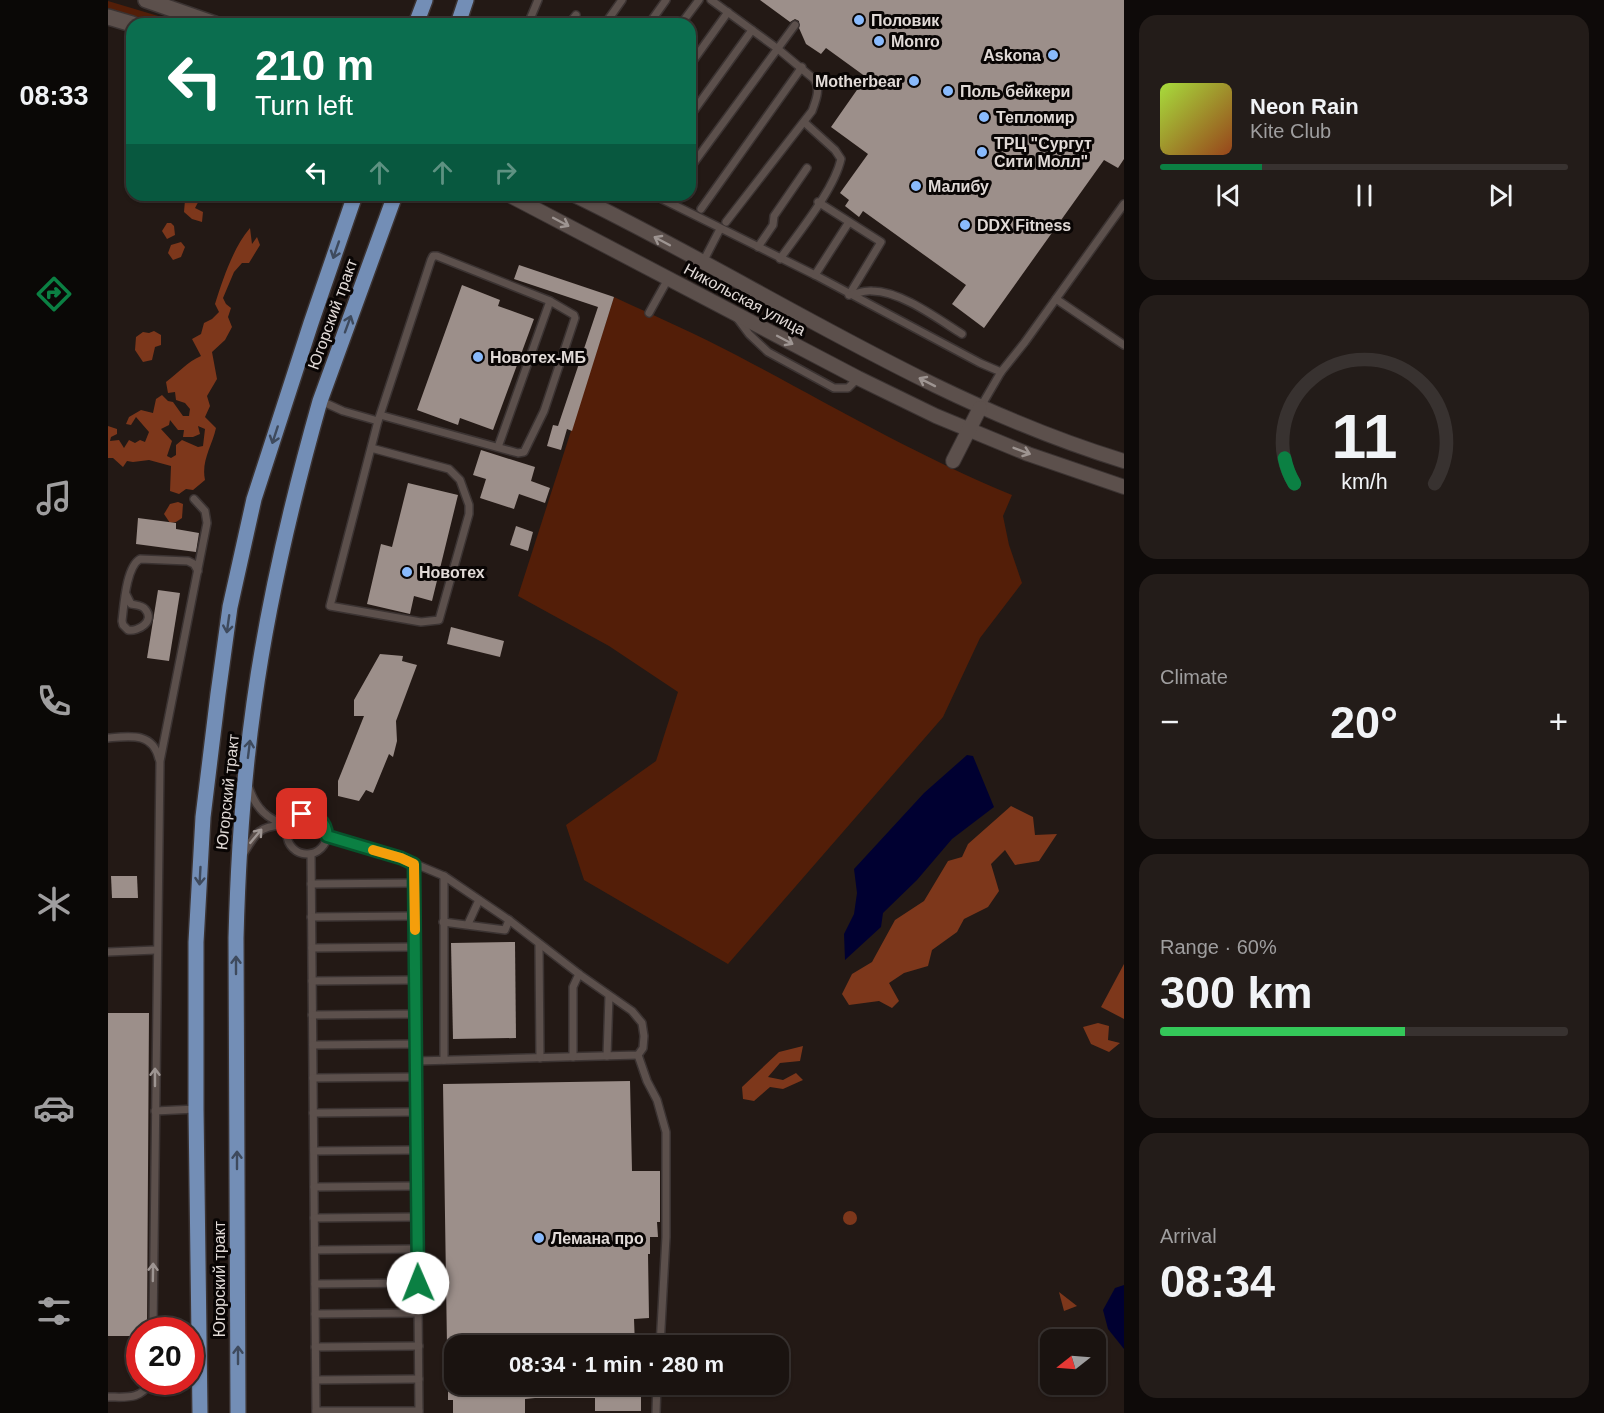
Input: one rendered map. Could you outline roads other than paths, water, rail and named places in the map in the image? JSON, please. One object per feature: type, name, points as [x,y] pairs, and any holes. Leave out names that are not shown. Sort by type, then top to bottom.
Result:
[{"type":"main road","points":[[419,18],[425,0]]},
{"type":"main road","points":[[460,18],[466,0]]},
{"type":"main road","name":"Югорский тракт","points":[[200,1413],[196,942],[203,818],[230,607],[254,499],[353,201]]},
{"type":"main road","name":"Югорский тракт","points":[[238,1413],[236,938],[238,863],[254,702],[269,618],[320,401],[392,201]]},
{"type":"street","points":[[146,0],[198,18]]},
{"type":"street","points":[[108,16],[126,22]]},
{"type":"street","name":"Никольская улица","points":[[520,201],[858,378],[967,430],[1124,488]]},
{"type":"street","name":"Никольская улица","points":[[585,201],[872,354],[980,408],[1036,432],[1124,461]]},
{"type":"street","points":[[953,461],[980,408]]},
{"type":"lane","points":[[530,18],[538,0]]},
{"type":"lane","points":[[609,18],[622,0]]},
{"type":"lane","points":[[654,18],[666,0]]},
{"type":"lane","points":[[686,18],[699,0]]},
{"type":"lane","points":[[711,0],[802,68],[817,83],[818,95],[812,111],[726,222]]},
{"type":"lane","points":[[696,57],[728,12]]},
{"type":"lane","points":[[696,160],[795,26]]},
{"type":"lane","points":[[696,108],[752,30]]},
{"type":"lane","points":[[701,209],[802,68]]},
{"type":"lane","points":[[780,259],[819,202],[839,169],[841,159],[835,150],[804,122]]},
{"type":"lane","points":[[758,247],[773,225],[774,216],[807,168]]},
{"type":"lane","points":[[665,201],[1001,372]]},
{"type":"lane","points":[[819,202],[881,242],[849,295]]},
{"type":"lane","points":[[980,408],[1001,372],[1124,204]]},
{"type":"lane","points":[[814,275],[849,222]]},
{"type":"lane","points":[[702,262],[720,230]]},
{"type":"lane","points":[[320,401],[343,411],[379,418],[518,453],[524,452],[544,411],[575,318],[572,312],[550,301],[433,256],[379,418],[371,448],[330,606],[421,622],[439,620],[469,514],[460,480],[450,469],[371,448]]},
{"type":"lane","points":[[649,313],[668,279]]},
{"type":"lane","points":[[849,295],[873,291],[892,296],[917,306],[962,334]]},
{"type":"lane","points":[[1056,299],[1124,345]]},
{"type":"lane","points":[[498,447],[550,301]]},
{"type":"lane","points":[[733,313],[749,334],[768,352],[834,388],[848,388],[858,378]]},
{"type":"lane","points":[[153,1317],[160,761],[207,523],[205,511],[194,499]]},
{"type":"lane","points":[[126,594],[130,604],[141,606],[147,613],[144,626],[138,630],[128,630],[123,625],[126,594],[130,568],[134,562],[140,559],[188,561],[194,564],[198,571]]},
{"type":"lane","points":[[108,738],[140,736],[151,742],[160,761]]},
{"type":"lane","points":[[245,777],[256,806],[262,813],[286,825]]},
{"type":"lane","points":[[238,863],[254,836],[261,829],[286,825],[302,814],[314,816],[324,824],[327,836],[322,847],[311,854],[299,853],[287,839],[286,825]]},
{"type":"lane","points":[[327,836],[401,858],[444,876],[509,920],[539,945],[632,1011],[642,1023],[644,1036],[643,1048],[638,1055]]},
{"type":"lane","points":[[311,854],[316,1412],[419,1412],[414,864]]},
{"type":"lane","points":[[444,876],[444,1060]]},
{"type":"lane","points":[[311,884],[414,883]]},
{"type":"lane","points":[[468,924],[479,900]]},
{"type":"lane","points":[[311,917],[415,916]]},
{"type":"lane","points":[[443,922],[506,930],[509,920]]},
{"type":"lane","points":[[539,945],[540,1058]]},
{"type":"lane","points":[[312,948],[415,947]]},
{"type":"lane","points":[[108,952],[156,950]]},
{"type":"lane","points":[[573,1057],[573,987],[579,974]]},
{"type":"lane","points":[[312,981],[415,980]]},
{"type":"lane","points":[[607,1056],[609,996]]},
{"type":"lane","points":[[312,1015],[416,1014]]},
{"type":"lane","points":[[313,1045],[416,1044]]},
{"type":"lane","points":[[416,1061],[638,1055]]},
{"type":"lane","points":[[638,1055],[647,1081],[657,1100],[666,1132],[666,1237],[661,1335]]},
{"type":"lane","points":[[313,1078],[416,1077]]},
{"type":"lane","points":[[155,1111],[196,1108]]},
{"type":"lane","points":[[313,1113],[417,1112]]},
{"type":"lane","points":[[314,1151],[417,1150]]},
{"type":"lane","points":[[314,1186],[417,1186]]},
{"type":"lane","points":[[314,1218],[418,1217]]},
{"type":"lane","points":[[315,1250],[418,1249]]},
{"type":"lane","points":[[315,1284],[418,1283]]},
{"type":"lane","points":[[315,1314],[418,1313]]},
{"type":"lane","points":[[315,1347],[419,1346]]},
{"type":"lane","points":[[316,1380],[419,1379]]},
{"type":"lane","points":[[108,1397],[136,1395]]},
{"type":"lane","points":[[656,1413],[657,1395]]},
{"type":"place","name":"Половик","points":[[859,20]]},
{"type":"place","name":"Monro","points":[[879,41]]},
{"type":"place","name":"Askona","points":[[1053,55]]},
{"type":"place","name":"Motherbear","points":[[914,81]]},
{"type":"place","name":"Поль бейкери","points":[[948,91]]},
{"type":"place","name":"Тепломир","points":[[984,117]]},
{"type":"place","name":"ТРЦ \"Сургут Сити Молл\"","points":[[982,152]]},
{"type":"place","name":"Малибу","points":[[916,186]]},
{"type":"place","name":"DDX Fitness","points":[[965,225]]},
{"type":"place","name":"Новотех-МБ","points":[[478,357]]},
{"type":"place","name":"Новотех","points":[[407,572]]},
{"type":"place","name":"Лемана про","points":[[539,1238]]}]
